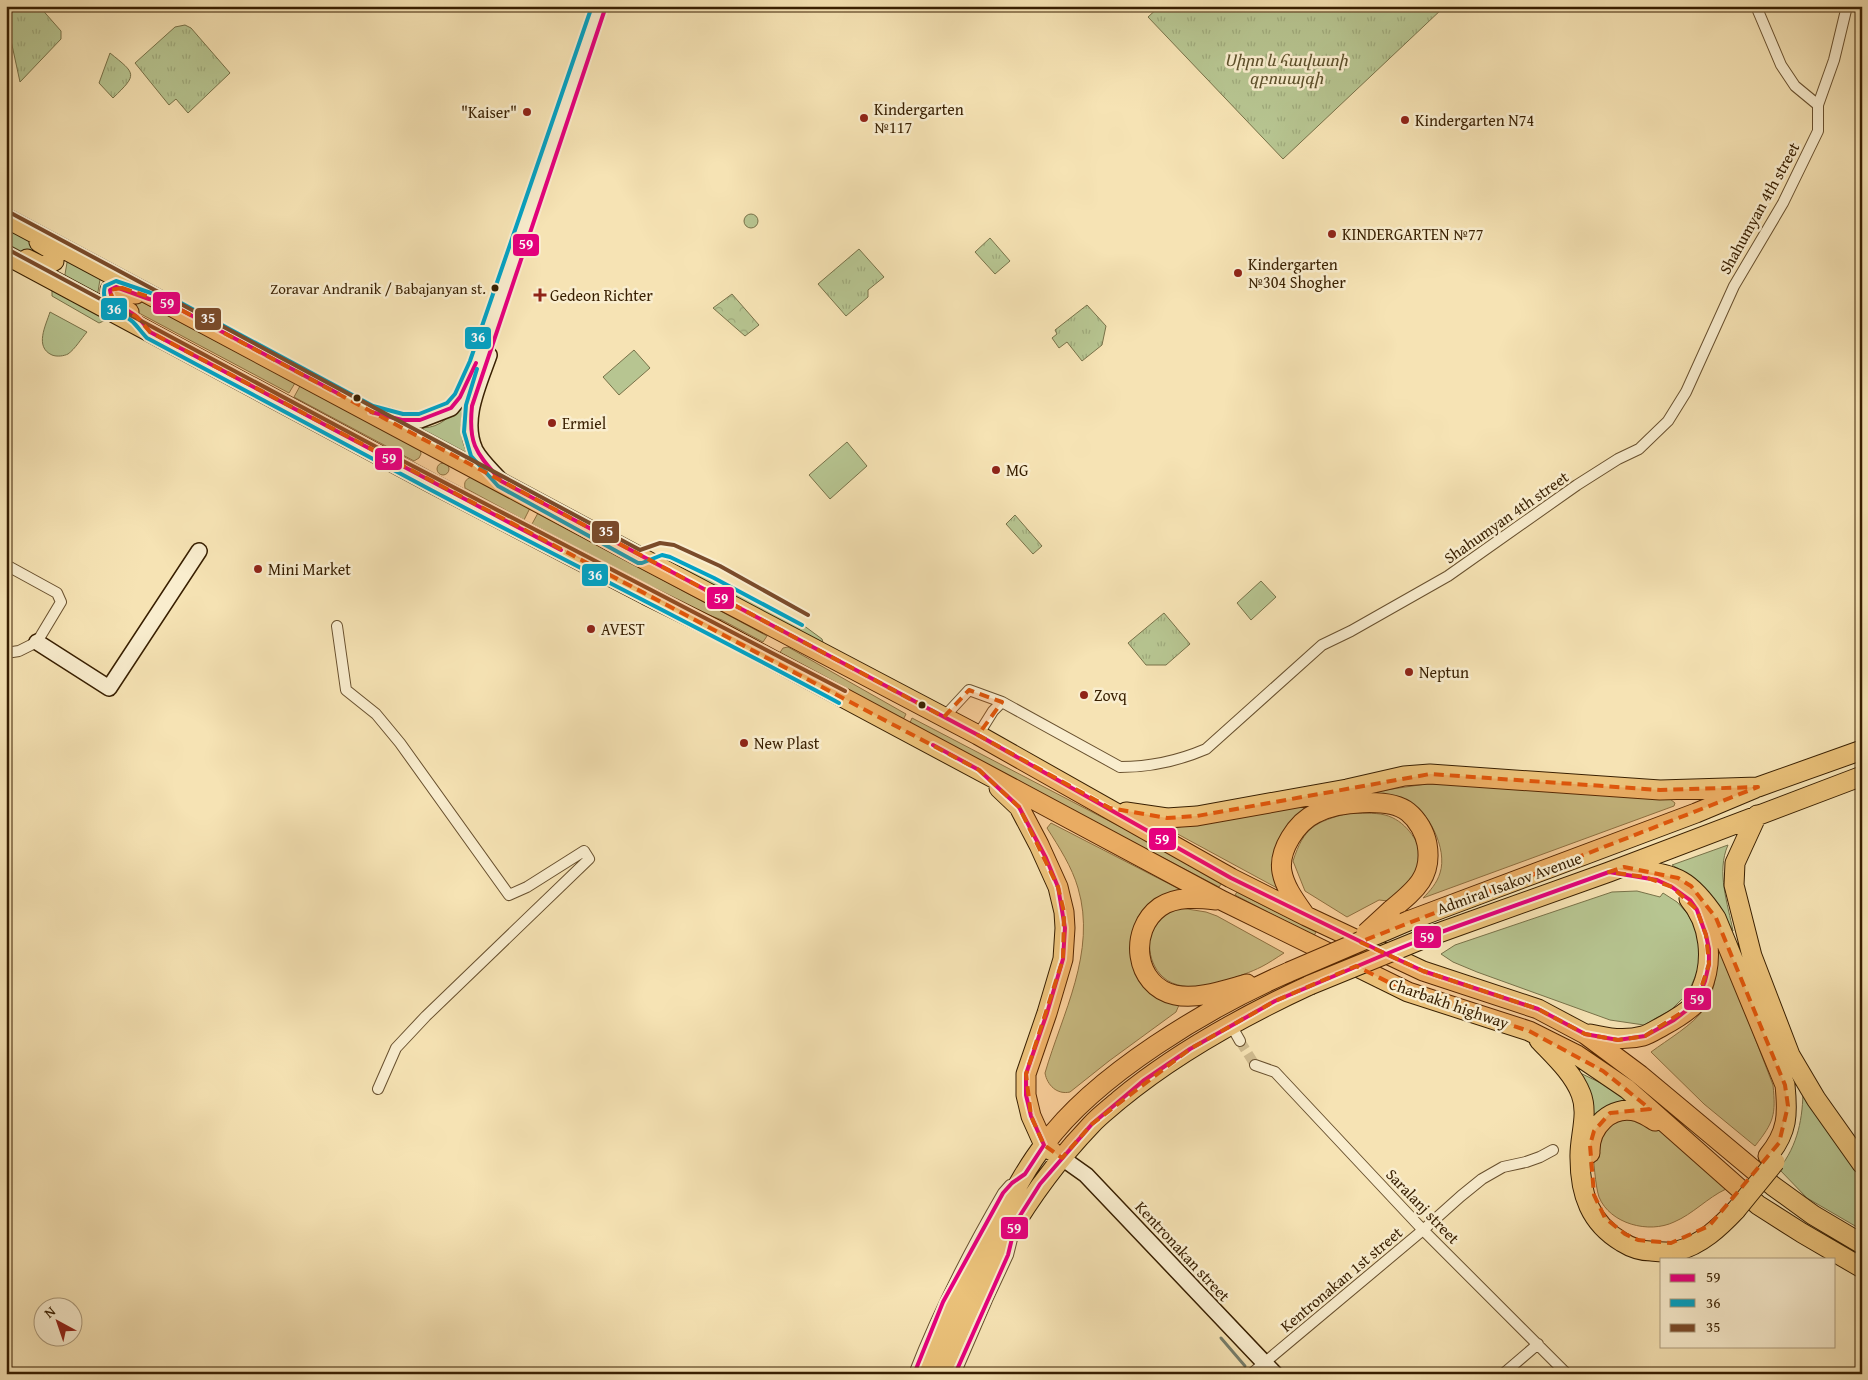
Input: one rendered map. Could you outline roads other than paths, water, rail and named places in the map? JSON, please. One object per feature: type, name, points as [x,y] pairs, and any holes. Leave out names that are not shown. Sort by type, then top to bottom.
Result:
[{"type":"highway","points":[[6,219],[54,251],[54,261],[43,267],[6,248]]},
{"type":"highway","points":[[6,219],[168,303]]},
{"type":"highway","points":[[6,255],[980,770],[1019,806],[1043,852],[1058,887],[1064,912],[1063,959],[1026,1074],[1026,1095],[1031,1116],[1044,1145],[1062,1158]]},
{"type":"highway","points":[[150,332],[137,317],[114,304],[110,297],[110,290],[116,287],[122,288],[149,299],[168,303]]},
{"type":"highway","name":"Charbakh highway","points":[[168,303],[978,735],[1231,878],[1306,916],[1423,971],[1538,1009],[1586,1034],[1640,1075],[1773,1186],[1813,1215],[1862,1244]]},
{"type":"highway","points":[[717,630],[731,630],[770,650],[779,630]]},
{"type":"highway","name":"Admiral Isakov Avenue","points":[[926,1374],[944,1328],[975,1264],[1025,1174],[1044,1145],[1077,1107],[1142,1056],[1236,997],[1284,974],[1408,921],[1696,813],[1758,787],[1862,750]]},
{"type":"highway","name":"Charbakh highway","points":[[980,770],[1221,900],[1408,992],[1529,1031],[1577,1055],[1627,1089],[1758,1205],[1802,1234],[1862,1268]]},
{"type":"highway","points":[[1110,808],[1167,818],[1198,816],[1330,792],[1404,776],[1430,774],[1660,790],[1758,787]]},
{"type":"highway","name":"Admiral Isakov Avenue","points":[[941,1374],[960,1326],[989,1265],[1040,1184],[1092,1124],[1143,1081],[1190,1049],[1275,1001],[1430,936],[1616,869],[1862,776]]},
{"type":"highway","points":[[1306,916],[1288,888],[1282,871],[1284,850],[1296,828],[1316,813],[1339,806],[1363,802],[1390,805],[1408,812],[1424,833],[1428,853],[1428,865],[1424,876],[1416,888],[1354,944]]},
{"type":"highway","points":[[1757,815],[1735,863],[1734,885],[1752,956],[1790,1055],[1816,1099],[1862,1164]]},
{"type":"highway","points":[[1586,1034],[1618,1040],[1644,1036],[1674,1020],[1696,1003],[1705,982],[1709,964],[1709,949],[1706,935],[1698,910],[1690,900],[1672,887],[1657,880],[1616,869]]},
{"type":"highway","points":[[1616,869],[1678,878],[1691,886],[1716,918],[1785,1085],[1788,1106],[1785,1126],[1772,1159]]},
{"type":"highway","points":[[1231,878],[1221,900],[1197,898],[1175,901],[1161,906],[1152,914],[1142,931],[1139,952],[1149,979],[1156,987],[1166,992],[1186,997],[1284,974]]},
{"type":"highway","points":[[1529,1031],[1567,1070],[1581,1094],[1584,1110],[1580,1157],[1582,1187],[1589,1210],[1608,1234],[1627,1245],[1646,1251],[1678,1251],[1710,1236],[1732,1206],[1772,1159],[1784,1150],[1794,1124],[1795,1083],[1790,1055]]},
{"type":"highway","points":[[1681,1136],[1639,1112],[1619,1111],[1610,1114],[1602,1120],[1594,1131],[1590,1145],[1594,1195],[1605,1218],[1625,1234],[1638,1240],[1654,1243],[1671,1243],[1691,1238],[1709,1226],[1732,1206]]},
{"type":"main road","points":[[371,412],[402,420],[420,420],[451,408],[460,398],[476,363],[599,6]]},
{"type":"main road","points":[[501,481],[476,452],[471,440],[472,406],[606,6]]},
{"type":"main road","points":[[37,642],[109,688],[198,551]]},
{"type":"main road","name":"Kentronakan street","points":[[1062,1158],[1086,1175],[1270,1369]]},
{"type":"street","points":[[1756,6],[1782,65],[1795,86],[1818,105]]},
{"type":"street","name":"Shahumyan 4th street","points":[[944,717],[969,690],[1002,702],[1120,767],[1142,767],[1188,757],[1206,749],[1322,645],[1351,631],[1448,576],[1577,484],[1618,459],[1639,449],[1668,422],[1686,392],[1734,286],[1783,203],[1818,131],[1818,105],[1834,60],[1847,6]]},
{"type":"street","points":[[6,565],[57,594],[60,599],[37,642],[19,651],[6,653]]},
{"type":"street","points":[[337,626],[346,690],[376,714],[400,743],[509,895],[527,887],[584,851],[589,859],[426,1016],[396,1048],[378,1090]]},
{"type":"street","points":[[978,735],[993,711],[1002,702]]},
{"type":"street","points":[[1231,1025],[1240,1042]]},
{"type":"street","name":"Saralanj street","points":[[1255,1065],[1275,1072],[1424,1230],[1567,1374]]},
{"type":"street","name":"Kentronakan 1st street","points":[[1251,1374],[1270,1369],[1460,1196],[1482,1179],[1503,1168],[1540,1157],[1553,1150]]},
{"type":"street","points":[[914,1374],[943,1302],[969,1252],[1003,1193],[1012,1182],[1025,1174]]},
{"type":"street","points":[[955,1374],[1008,1255],[1016,1222]]},
{"type":"street","points":[[1503,1374],[1538,1344]]},
{"type":"waterway","points":[[1221,1338],[1245,1366]]},
{"type":"tunnel","points":[[1240,1041],[1255,1065]]},
{"type":"place","name":"\"Kaiser\"","points":[[527,112]]},
{"type":"place","name":"Kindergarten №117","points":[[864,118]]},
{"type":"place","name":"Kindergarten N74","points":[[1405,120]]},
{"type":"place","name":"KINDERGARTEN №77","points":[[1332,234]]},
{"type":"place","name":"Kindergarten №304 Shogher","points":[[1238,273]]},
{"type":"place","name":"Zoravar Andranik / Babajanyan st.","points":[[495,288]]},
{"type":"place","name":"Gedeon Richter","points":[[540,295]]},
{"type":"place","name":"Ermiel","points":[[552,423]]},
{"type":"place","name":"MG","points":[[996,470]]},
{"type":"place","name":"Mini Market","points":[[258,569]]},
{"type":"place","name":"AVEST","points":[[591,629]]},
{"type":"place","name":"Neptun","points":[[1409,672]]},
{"type":"place","name":"Zovq","points":[[1084,695]]},
{"type":"place","name":"New Plast","points":[[744,743]]},
{"type":"park label","name":"Սիրո և հավատի զբոսայգի","points":[[1286,69]]}]
